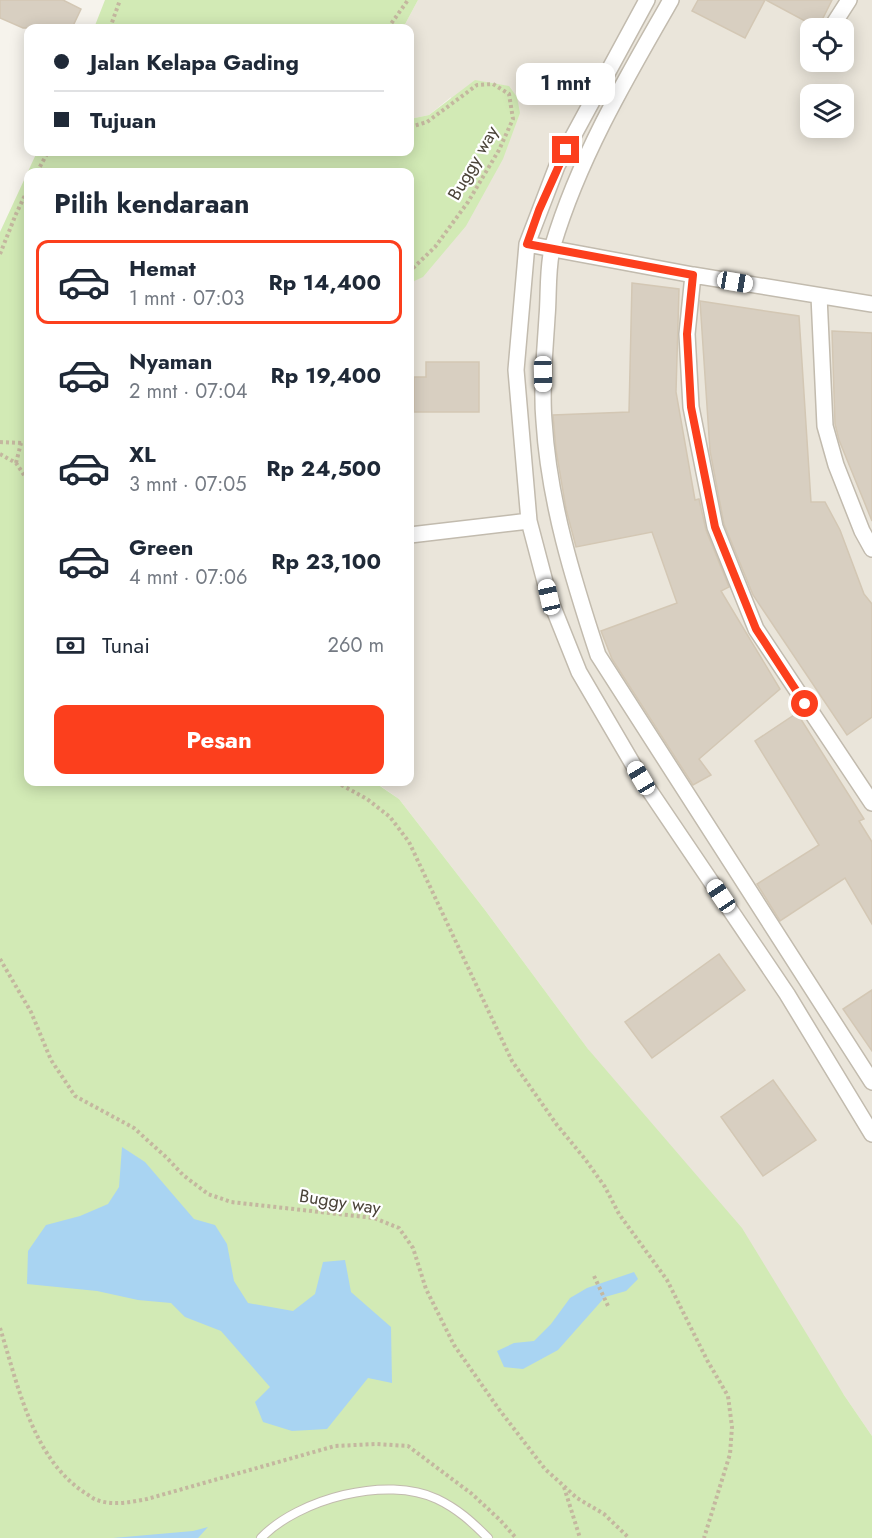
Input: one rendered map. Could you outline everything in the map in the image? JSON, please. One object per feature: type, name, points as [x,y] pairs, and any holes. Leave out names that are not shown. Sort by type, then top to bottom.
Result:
[{"type":"street","points":[[647,0],[557,166],[527,244],[516,370],[529,520],[549,597],[579,672],[641,778],[787,994],[872,1134]]},
{"type":"street","points":[[671,0],[615,98],[569,197],[552,248],[543,374],[544,421],[549,472],[571,575],[598,655],[872,1082]]},
{"type":"street","points":[[837,18],[849,0]]},
{"type":"street","points":[[527,244],[693,275],[872,304]]},
{"type":"street","points":[[693,275],[687,334],[691,407],[715,527],[756,629],[872,803]]},
{"type":"street","points":[[819,296],[825,426],[836,465],[862,531],[872,549]]},
{"type":"street","points":[[414,534],[529,520]]},
{"type":"street","points":[[787,994],[807,984]]},
{"type":"lane","points":[[261,1538],[269,1529],[300,1510],[329,1497],[389,1489],[414,1491],[435,1498],[463,1513],[488,1538]]},
{"type":"path","points":[[111,24],[120,0]]},
{"type":"path","points":[[391,24],[408,0]]},
{"type":"path","name":"Buggy way","points":[[414,126],[427,122],[477,85],[493,84],[509,94],[513,119],[499,150],[468,202],[441,238],[414,268]]},
{"type":"path","points":[[0,254],[24,197]]},
{"type":"path","points":[[0,442],[24,443]]},
{"type":"path","points":[[16,463],[21,443]]},
{"type":"path","points":[[0,454],[16,463],[24,475]]},
{"type":"path","points":[[343,786],[367,799],[390,817],[409,842],[512,1061],[557,1125],[605,1187],[626,1224],[667,1280],[707,1360],[728,1396],[732,1428],[730,1454],[704,1538]]},
{"type":"path","name":"Buggy way","points":[[0,959],[31,1012],[51,1060],[75,1096],[134,1128],[183,1175],[208,1194],[231,1202],[374,1218],[399,1228],[413,1248],[426,1290],[454,1345],[498,1408],[545,1469],[577,1498],[604,1514],[629,1538]]},
{"type":"path","points":[[594,1276],[608,1306]]},
{"type":"path","points":[[0,1328],[29,1417],[43,1446],[58,1468],[76,1486],[96,1500],[120,1504],[147,1499],[335,1446],[376,1444],[408,1446],[472,1494],[516,1538]]},
{"type":"path","points":[[563,1486],[580,1538]]},
{"type":"shaded area","points":[[418,0],[872,0],[872,1436],[485,910],[399,799],[381,786],[414,786],[414,281],[423,276],[451,97],[429,115],[414,118],[414,24],[405,24]]},
{"type":"green space","points":[[105,0],[418,0],[405,24],[96,24]]},
{"type":"green space","points":[[475,80],[509,86],[517,97],[520,113],[503,159],[466,226],[423,277],[414,281],[414,168],[30,168],[35,156],[414,156],[414,118],[429,115]]},
{"type":"green space","points":[[24,180],[24,786],[380,786],[399,799],[588,1049],[742,1228],[844,1395],[872,1436],[872,1538],[0,1538],[0,232]]},
{"type":"water","points":[[122,1147],[145,1162],[194,1219],[215,1225],[227,1244],[234,1281],[248,1303],[293,1311],[315,1294],[323,1262],[345,1260],[351,1292],[391,1327],[392,1383],[368,1378],[327,1429],[292,1431],[263,1422],[255,1402],[270,1387],[221,1331],[185,1317],[171,1303],[138,1300],[97,1291],[27,1284],[28,1251],[46,1225],[80,1216],[108,1204],[119,1187]]},
{"type":"water","points":[[634,1272],[638,1279],[626,1291],[605,1297],[558,1350],[523,1369],[504,1367],[497,1351],[514,1343],[534,1341],[551,1324],[570,1298],[587,1288]]},
{"type":"water","points":[[208,1527],[198,1538],[113,1538],[193,1531]]},
{"type":"building","points":[[0,0],[63,0],[81,9],[74,24],[24,24],[23,28],[0,18]]},
{"type":"building","points":[[698,0],[765,0],[745,38],[692,11]]},
{"type":"building","points":[[766,0],[832,0],[823,18],[800,18]]},
{"type":"building","points":[[632,283],[679,289],[676,392],[695,500],[699,499],[706,530],[729,587],[721,591],[780,689],[699,759],[711,775],[693,785],[612,659],[601,631],[677,603],[652,532],[576,547],[566,509],[556,450],[553,415],[629,412]]},
{"type":"building","points":[[700,301],[799,316],[811,502],[825,502],[840,530],[864,594],[872,604],[872,717],[847,735],[753,595],[724,524],[710,451]]},
{"type":"building","points":[[832,331],[872,333],[872,521],[839,440],[835,424]]},
{"type":"building","points":[[426,362],[479,362],[479,412],[414,412],[414,377],[426,377]]},
{"type":"building","points":[[797,713],[864,819],[859,821],[872,842],[872,924],[845,878],[780,921],[757,884],[819,845],[755,741]]},
{"type":"building","points":[[719,954],[745,990],[652,1058],[625,1022]]},
{"type":"building","points":[[872,990],[872,1051],[843,1009]]},
{"type":"building","points":[[773,1080],[816,1140],[763,1176],[721,1117]]},
{"type":"route","points":[[566,150],[557,166],[527,244],[693,275],[687,334],[691,407],[715,527],[756,629],[805,704]]}]
